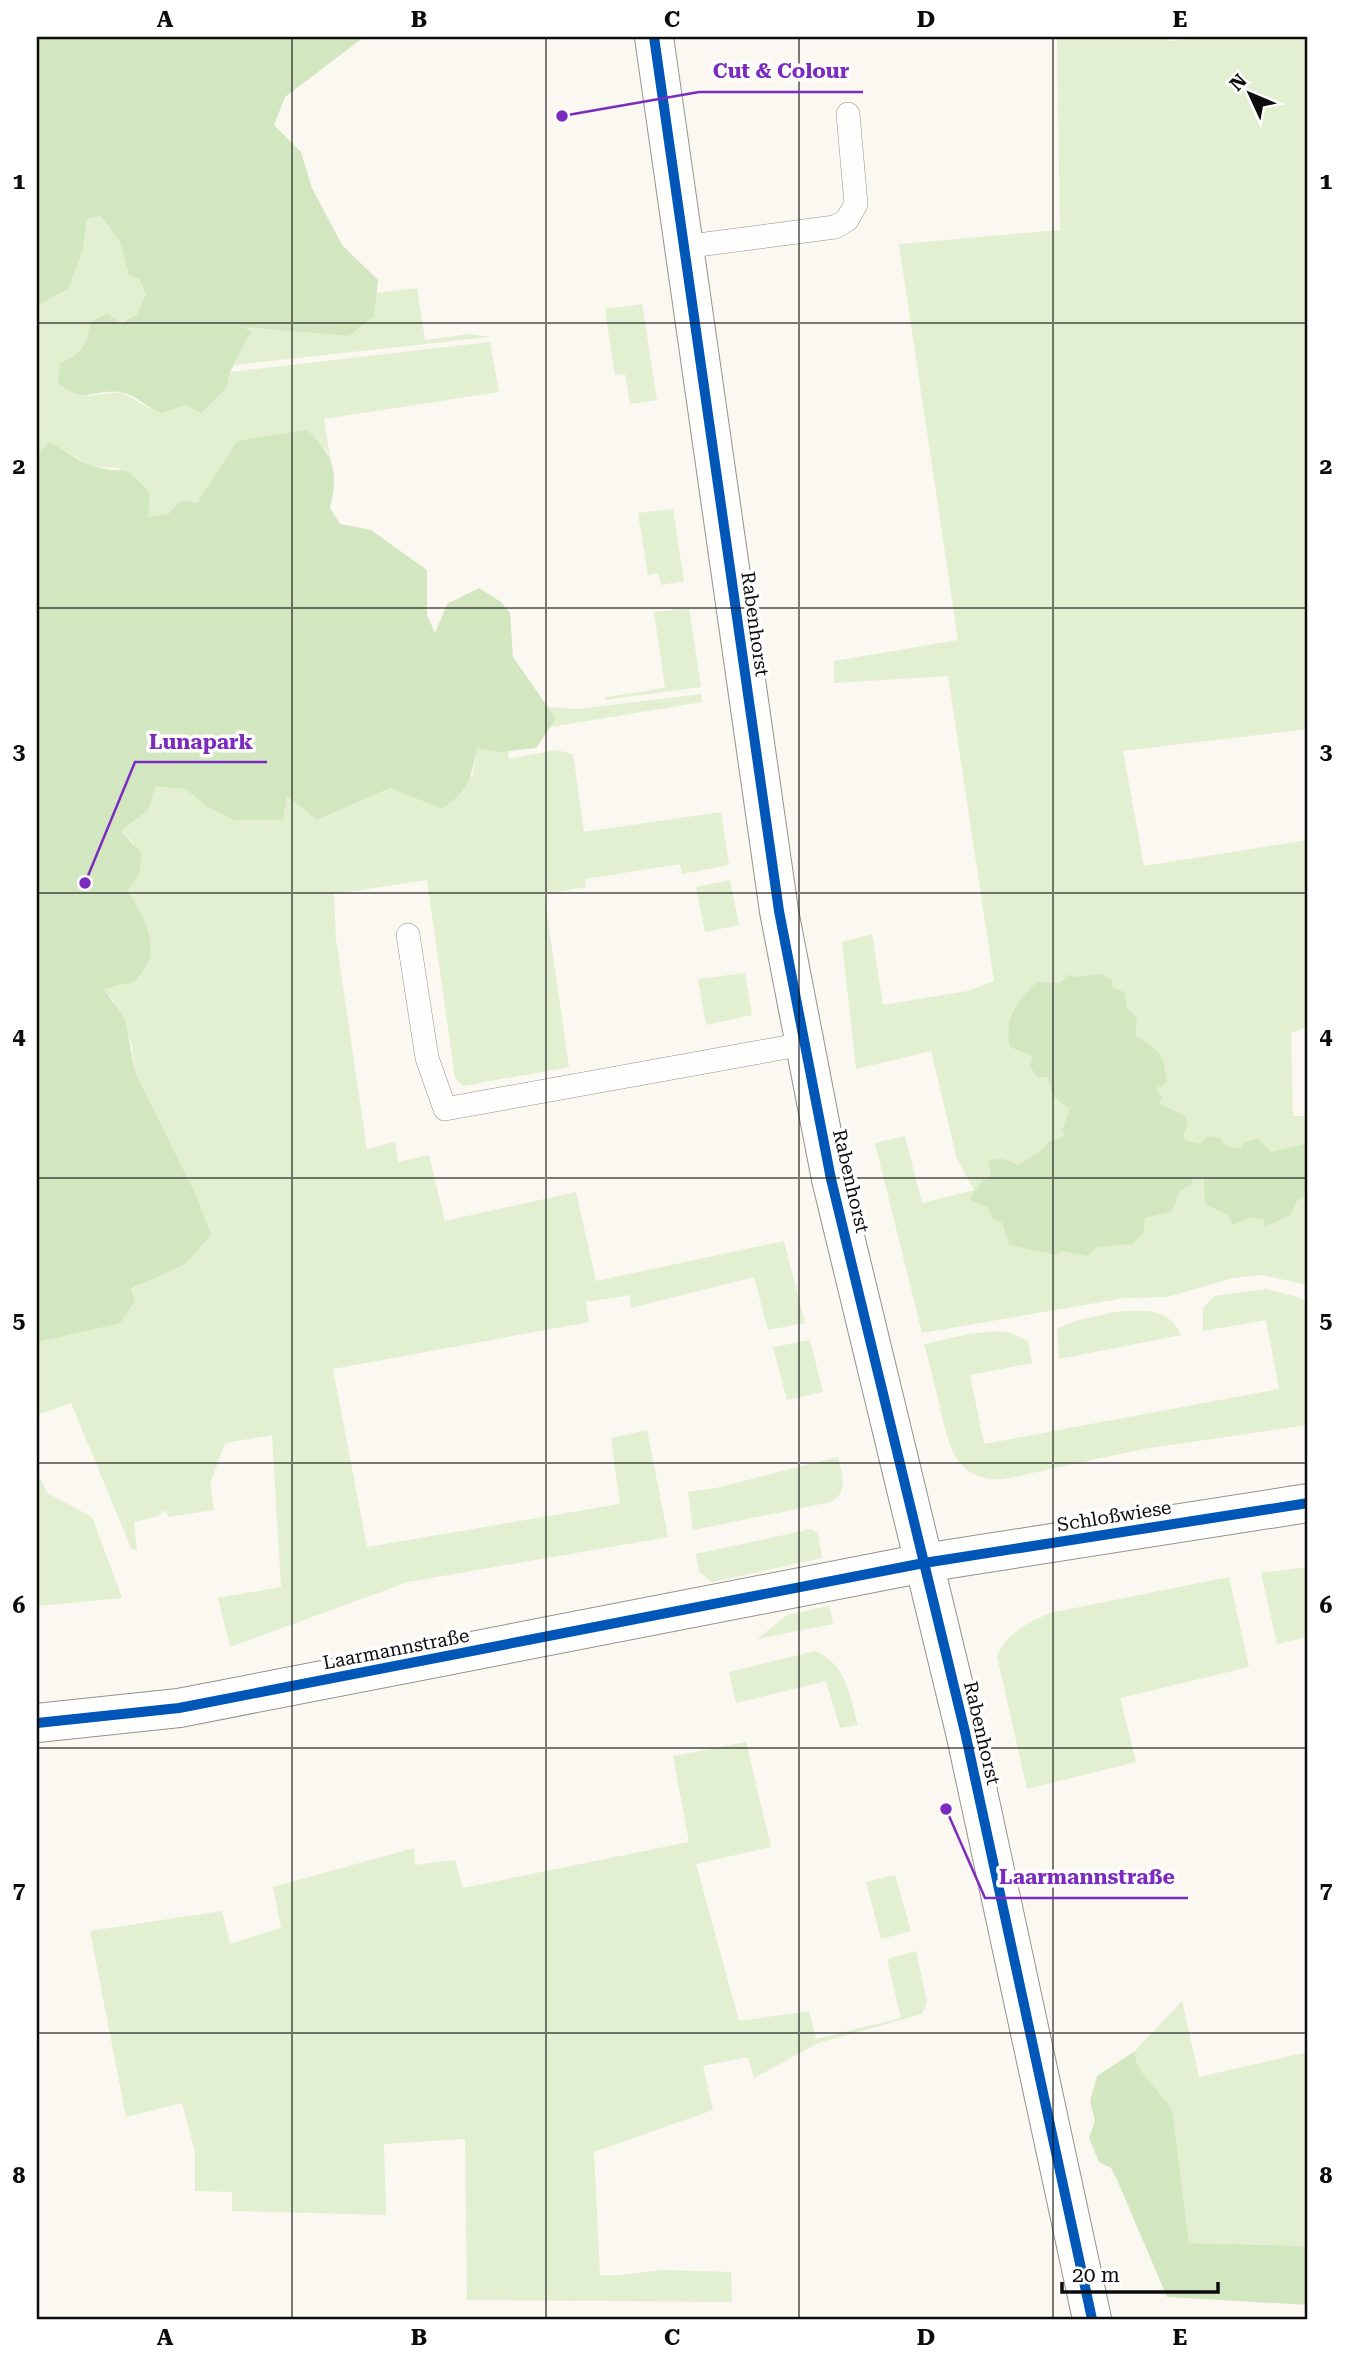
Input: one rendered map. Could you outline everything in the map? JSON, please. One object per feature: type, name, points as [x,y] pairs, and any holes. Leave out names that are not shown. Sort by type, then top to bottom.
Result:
[{"type":"street","name":"Rabenhorst","points":[[654,37],[779,911],[804,1044],[831,1179],[965,1732],[1092,2319]]},
{"type":"street","name":"Schloßwiese","points":[[925,1563],[1308,1503]]},
{"type":"street","name":"Laarmannstraße","points":[[37,1723],[179,1708],[925,1563]]},
{"type":"lane","points":[[683,247],[835,227],[847,220],[856,204],[848,114]]},
{"type":"lane","points":[[408,935],[427,1058],[445,1109],[804,1044]]},
{"type":"green space","points":[[37,37],[364,37],[285,97],[274,125],[301,152],[312,188],[342,245],[378,280],[374,316],[349,336],[244,327],[251,332],[230,372],[227,387],[201,413],[186,405],[161,413],[131,395],[112,391],[82,395],[58,382],[60,363],[82,348],[90,323],[107,313],[121,323],[137,314],[146,294],[139,279],[129,275],[120,242],[101,216],[87,219],[83,249],[69,288],[37,306]]},
{"type":"green space","points":[[1057,37],[1168,37],[1168,41],[1210,37],[1308,37],[1308,729],[1123,751],[1144,866],[1308,840],[1308,1027],[1291,1033],[1293,1116],[1308,1116],[1308,1285],[1262,1275],[1233,1278],[1167,1297],[1125,1298],[922,1333],[875,1143],[905,1136],[922,1203],[974,1190],[957,1159],[931,1051],[856,1069],[842,942],[872,934],[883,1005],[968,991],[994,981],[948,676],[834,683],[834,661],[958,640],[899,244],[1060,230]]},
{"type":"green space","points":[[101,216],[120,242],[129,275],[139,279],[146,294],[137,314],[89,338],[81,354],[86,396],[122,392],[150,409],[227,387],[230,372],[490,342],[499,392],[324,419],[331,464],[326,448],[270,437],[237,441],[197,503],[181,500],[168,514],[148,517],[119,468],[91,466],[49,442],[37,454],[37,306],[69,288],[83,249],[87,219]]},
{"type":"green space","points":[[417,288],[425,340],[470,334],[490,337],[234,365],[251,332],[242,326],[349,336],[374,316],[376,293]]},
{"type":"green space","points":[[642,304],[657,400],[630,404],[625,374],[615,375],[605,309]]},
{"type":"green space","points":[[307,430],[323,448],[332,465],[334,484],[330,508],[340,524],[371,530],[427,570],[427,615],[435,633],[447,604],[479,588],[501,602],[510,613],[513,657],[556,719],[536,748],[500,752],[477,748],[473,768],[463,790],[442,809],[390,788],[317,820],[287,796],[283,820],[235,820],[208,807],[185,789],[155,786],[149,809],[121,831],[142,854],[139,875],[127,891],[148,930],[151,948],[149,959],[135,981],[104,989],[125,1019],[135,1072],[196,1195],[211,1235],[185,1264],[131,1289],[135,1301],[120,1323],[37,1342],[37,454],[49,442],[87,464],[129,473],[150,494],[148,517],[168,514],[181,500],[197,503],[237,441]]},
{"type":"green space","points":[[673,509],[684,581],[661,585],[658,573],[648,575],[638,513]]},
{"type":"green space","points":[[689,608],[701,687],[604,700],[606,697],[665,688],[654,612]]},
{"type":"green space","points":[[701,694],[702,702],[551,727],[556,719],[548,707],[577,709]]},
{"type":"green space","points":[[477,748],[508,751],[509,759],[556,750],[573,754],[584,832],[721,812],[729,865],[682,874],[680,864],[585,879],[586,887],[544,894],[569,1067],[463,1086],[455,1078],[427,880],[334,894],[336,939],[367,1150],[395,1141],[398,1162],[429,1155],[445,1221],[576,1192],[596,1281],[784,1241],[805,1323],[768,1330],[754,1277],[631,1308],[630,1295],[586,1302],[589,1322],[333,1369],[367,1547],[620,1504],[611,1438],[647,1430],[668,1537],[408,1582],[230,1647],[218,1598],[281,1587],[272,1435],[225,1443],[210,1484],[214,1510],[168,1517],[166,1510],[156,1517],[134,1522],[137,1549],[132,1550],[71,1403],[37,1415],[37,1342],[152,1279],[204,1218],[196,1195],[135,1072],[132,1044],[113,999],[103,989],[126,891],[139,875],[133,842],[121,831],[149,809],[155,785],[185,789],[208,807],[287,795],[318,820],[390,788],[442,809],[473,774]]},
{"type":"green space","points":[[730,880],[739,925],[705,932],[696,887]]},
{"type":"green space","points":[[745,973],[752,1015],[706,1025],[698,979]]},
{"type":"green space","points":[[1100,974],[1111,979],[1113,988],[1124,992],[1127,1009],[1137,1017],[1135,1035],[1155,1049],[1162,1059],[1167,1083],[1156,1088],[1162,1097],[1159,1104],[1184,1115],[1188,1123],[1183,1135],[1186,1141],[1199,1144],[1209,1136],[1220,1138],[1226,1146],[1239,1149],[1246,1142],[1258,1139],[1271,1152],[1304,1144],[1308,1149],[1308,1193],[1297,1201],[1290,1215],[1264,1227],[1264,1219],[1250,1217],[1233,1225],[1228,1215],[1205,1204],[1204,1177],[1193,1177],[1191,1185],[1180,1191],[1172,1211],[1145,1218],[1143,1233],[1132,1244],[1097,1247],[1087,1256],[1063,1251],[1056,1255],[1009,1245],[1002,1222],[994,1220],[987,1207],[969,1199],[983,1180],[991,1177],[988,1160],[1003,1159],[1018,1165],[1041,1151],[1048,1142],[1065,1137],[1062,1130],[1070,1109],[1053,1096],[1047,1077],[1037,1077],[1030,1066],[1033,1056],[1010,1047],[1009,1027],[1018,1003],[1037,982],[1060,983],[1068,975],[1077,977]]},
{"type":"green space","points":[[1266,1289],[1301,1298],[1308,1304],[1308,1425],[1143,1449],[1004,1479],[975,1474],[965,1468],[951,1448],[924,1344],[992,1332],[1005,1332],[1028,1342],[1032,1363],[970,1375],[984,1444],[1279,1389],[1266,1320],[1203,1331],[1203,1308],[1214,1296]]},
{"type":"green space","points":[[1115,1312],[1154,1312],[1169,1319],[1181,1335],[1059,1359],[1057,1329],[1075,1321]]},
{"type":"green space","points":[[810,1340],[823,1392],[787,1400],[773,1347]]},
{"type":"green space","points":[[838,1457],[842,1488],[837,1498],[831,1502],[693,1530],[688,1492],[716,1488]]},
{"type":"green space","points":[[37,1472],[47,1493],[92,1517],[122,1598],[37,1606]]},
{"type":"green space","points":[[811,1529],[818,1533],[822,1558],[712,1582],[699,1572],[696,1554]]},
{"type":"green space","points":[[1308,1567],[1308,1637],[1277,1644],[1261,1573]]},
{"type":"green space","points":[[1229,1577],[1249,1667],[1120,1698],[1136,1762],[1027,1789],[997,1656],[1013,1634],[1050,1613]]},
{"type":"green space","points":[[829,1606],[833,1624],[757,1639],[787,1615]]},
{"type":"green space","points":[[815,1651],[826,1657],[840,1672],[858,1725],[840,1728],[826,1681],[736,1703],[729,1672]]},
{"type":"green space","points":[[746,1742],[771,1847],[696,1864],[739,2021],[809,2011],[816,2039],[901,2018],[887,1959],[916,1951],[927,2002],[922,2014],[818,2043],[754,2078],[748,2057],[703,2066],[713,2110],[594,2152],[600,2275],[662,2270],[731,2272],[732,2302],[467,2300],[465,2139],[384,2144],[386,2215],[232,2211],[232,2192],[195,2191],[195,2152],[182,2103],[126,2117],[90,1931],[222,1911],[230,1944],[281,1928],[273,1887],[414,1848],[415,1865],[455,1860],[463,1888],[689,1842],[673,1756]]},
{"type":"green space","points":[[895,1875],[911,1931],[881,1939],[866,1882]]},
{"type":"green space","points":[[1182,2001],[1199,2077],[1308,2052],[1308,2246],[1189,2243],[1172,2110],[1144,2075],[1136,2062],[1135,2051]]},
{"type":"green space","points":[[1135,2051],[1136,2062],[1144,2075],[1172,2109],[1189,2243],[1308,2246],[1308,2305],[1167,2297],[1118,2182],[1111,2168],[1099,2162],[1089,2138],[1095,2121],[1090,2101],[1097,2076]]},
{"type":"cycle path","points":[[654,37],[779,911],[831,1179],[965,1732],[1092,2319]]},
{"type":"cycle path","points":[[37,1723],[179,1708],[924,1563],[1308,1503]]},
{"type":"place","name":"Cut & Colour","points":[[562,116]]},
{"type":"place","name":"Lunapark","points":[[85,883]]},
{"type":"place","name":"Laarmannstraße","points":[[946,1809]]}]
